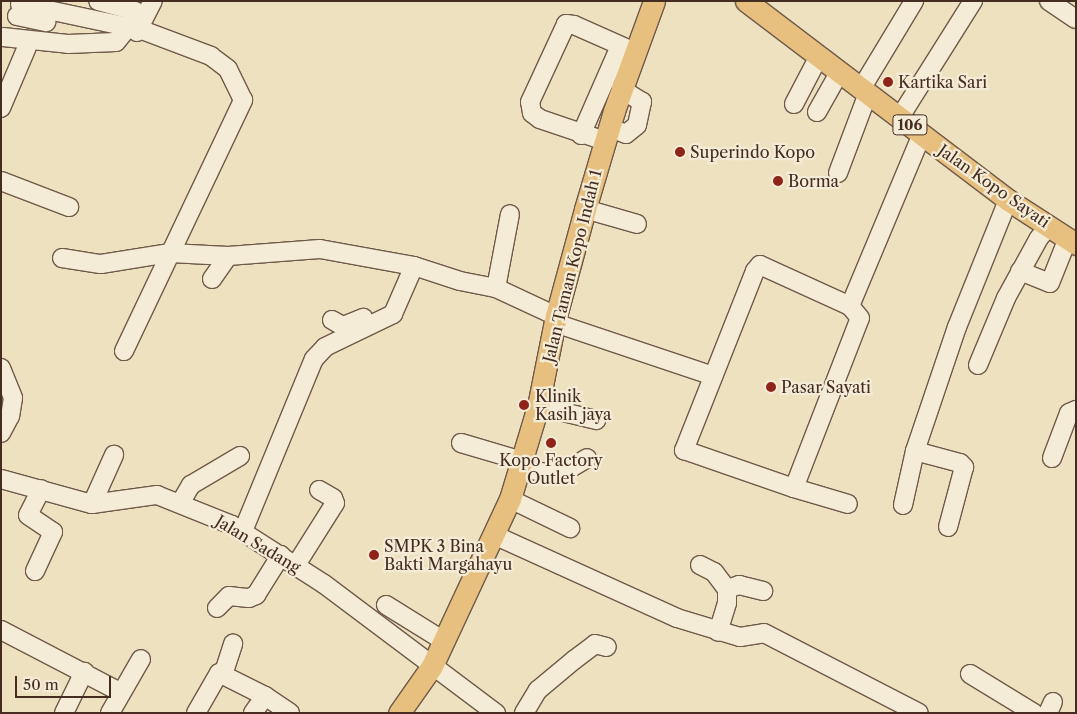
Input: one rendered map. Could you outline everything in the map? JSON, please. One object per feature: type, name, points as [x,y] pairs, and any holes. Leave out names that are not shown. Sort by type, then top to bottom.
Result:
[{"type":"main road","name":"Jalan Taman Kopo Indah 1","points":[[399,713],[432,666],[510,499],[538,406],[555,320],[585,208],[621,89],[628,49],[654,3]]},
{"type":"main road","name":"Jalan Kopo Sayati","points":[[756,4],[818,58],[900,117],[1008,200],[1072,241]]},
{"type":"street","points":[[46,1],[127,31],[211,56],[228,69],[243,100],[124,351]]},
{"type":"street","points":[[27,47],[105,51],[126,45],[127,31],[133,10],[98,1]]},
{"type":"street","points":[[11,24],[68,44],[127,31],[153,1]]},
{"type":"street","points":[[838,173],[865,91],[914,1]]},
{"type":"street","points":[[900,117],[973,1]]},
{"type":"street","points":[[1049,1],[1076,19]]},
{"type":"street","points":[[11,24],[127,31]]},
{"type":"street","points":[[11,24],[27,47]]},
{"type":"street","points":[[581,135],[628,49],[574,25],[566,24],[530,102],[532,113],[540,119],[581,135],[607,134]]},
{"type":"street","points":[[1,108],[27,47]]},
{"type":"street","points":[[794,104],[818,58]]},
{"type":"street","points":[[817,112],[839,73]]},
{"type":"street","points":[[850,306],[922,134]]},
{"type":"street","points":[[1,181],[69,206]]},
{"type":"street","points":[[903,505],[915,451],[958,327],[1008,200]]},
{"type":"street","points":[[585,208],[637,224]]},
{"type":"street","points":[[496,288],[510,214]]},
{"type":"street","points":[[978,365],[996,316],[1020,271],[1049,226]]},
{"type":"street","points":[[1020,271],[1050,282],[1072,241]]},
{"type":"street","points":[[62,258],[101,264],[170,253],[228,256],[320,249],[409,265],[460,281],[496,288],[555,320],[713,376]]},
{"type":"street","points":[[212,279],[228,256]]},
{"type":"street","points":[[332,320],[343,326],[379,310],[409,265]]},
{"type":"street","points":[[244,531],[314,359],[325,347],[392,314],[409,265]]},
{"type":"street","points":[[794,488],[860,322],[850,306],[760,265],[754,271],[684,450],[794,488],[848,504]]},
{"type":"street","points":[[1,368],[13,398],[1,433]]},
{"type":"street","points":[[538,406],[596,420]]},
{"type":"street","points":[[1052,458],[1069,413],[1076,410]]},
{"type":"street","points":[[461,443],[549,474],[569,469],[587,458]]},
{"type":"street","points":[[915,451],[960,463],[964,467],[948,527]]},
{"type":"street","points":[[92,504],[114,455]]},
{"type":"street","points":[[180,502],[191,485],[240,456]]},
{"type":"street","name":"Jalan Sadang","points":[[1,479],[92,504],[150,495],[180,502],[244,531],[296,565],[496,713]]},
{"type":"street","points":[[35,570],[52,532],[28,515],[41,490]]},
{"type":"street","points":[[296,565],[334,503],[333,498],[319,490]]},
{"type":"street","points":[[510,499],[570,528]]},
{"type":"street","points":[[494,535],[677,618],[718,632],[740,637],[764,632],[919,713]]},
{"type":"street","points":[[217,608],[230,596],[256,595],[281,555]]},
{"type":"street","points":[[700,565],[714,572],[727,589],[727,603],[718,632]]},
{"type":"street","points":[[727,589],[739,585],[762,591]]},
{"type":"street","points":[[386,605],[444,641]]},
{"type":"street","points":[[1,630],[120,692]]},
{"type":"street","points":[[223,675],[233,644]]},
{"type":"street","points":[[524,713],[538,690],[574,660],[595,644],[607,647]]},
{"type":"street","points":[[110,713],[120,692],[141,659]]},
{"type":"street","points":[[64,713],[84,672]]},
{"type":"street","points":[[970,674],[1034,713]]},
{"type":"street","points":[[196,713],[216,675],[223,675],[265,696],[290,713]]},
{"type":"street","points":[[253,713],[265,696]]},
{"type":"place","name":"Kartika Sari","points":[[888,82]]},
{"type":"place","name":"Superindo Kopo","points":[[680,152]]},
{"type":"place","name":"Borma","points":[[778,181]]},
{"type":"place","name":"Pasar Sayati","points":[[771,387]]},
{"type":"place","name":"Klinik Kasih jaya","points":[[524,405]]},
{"type":"place","name":"Kopo Factory Outlet","points":[[551,443]]},
{"type":"place","name":"SMPK 3 Bina Bakti Margahayu","points":[[374,555]]}]
